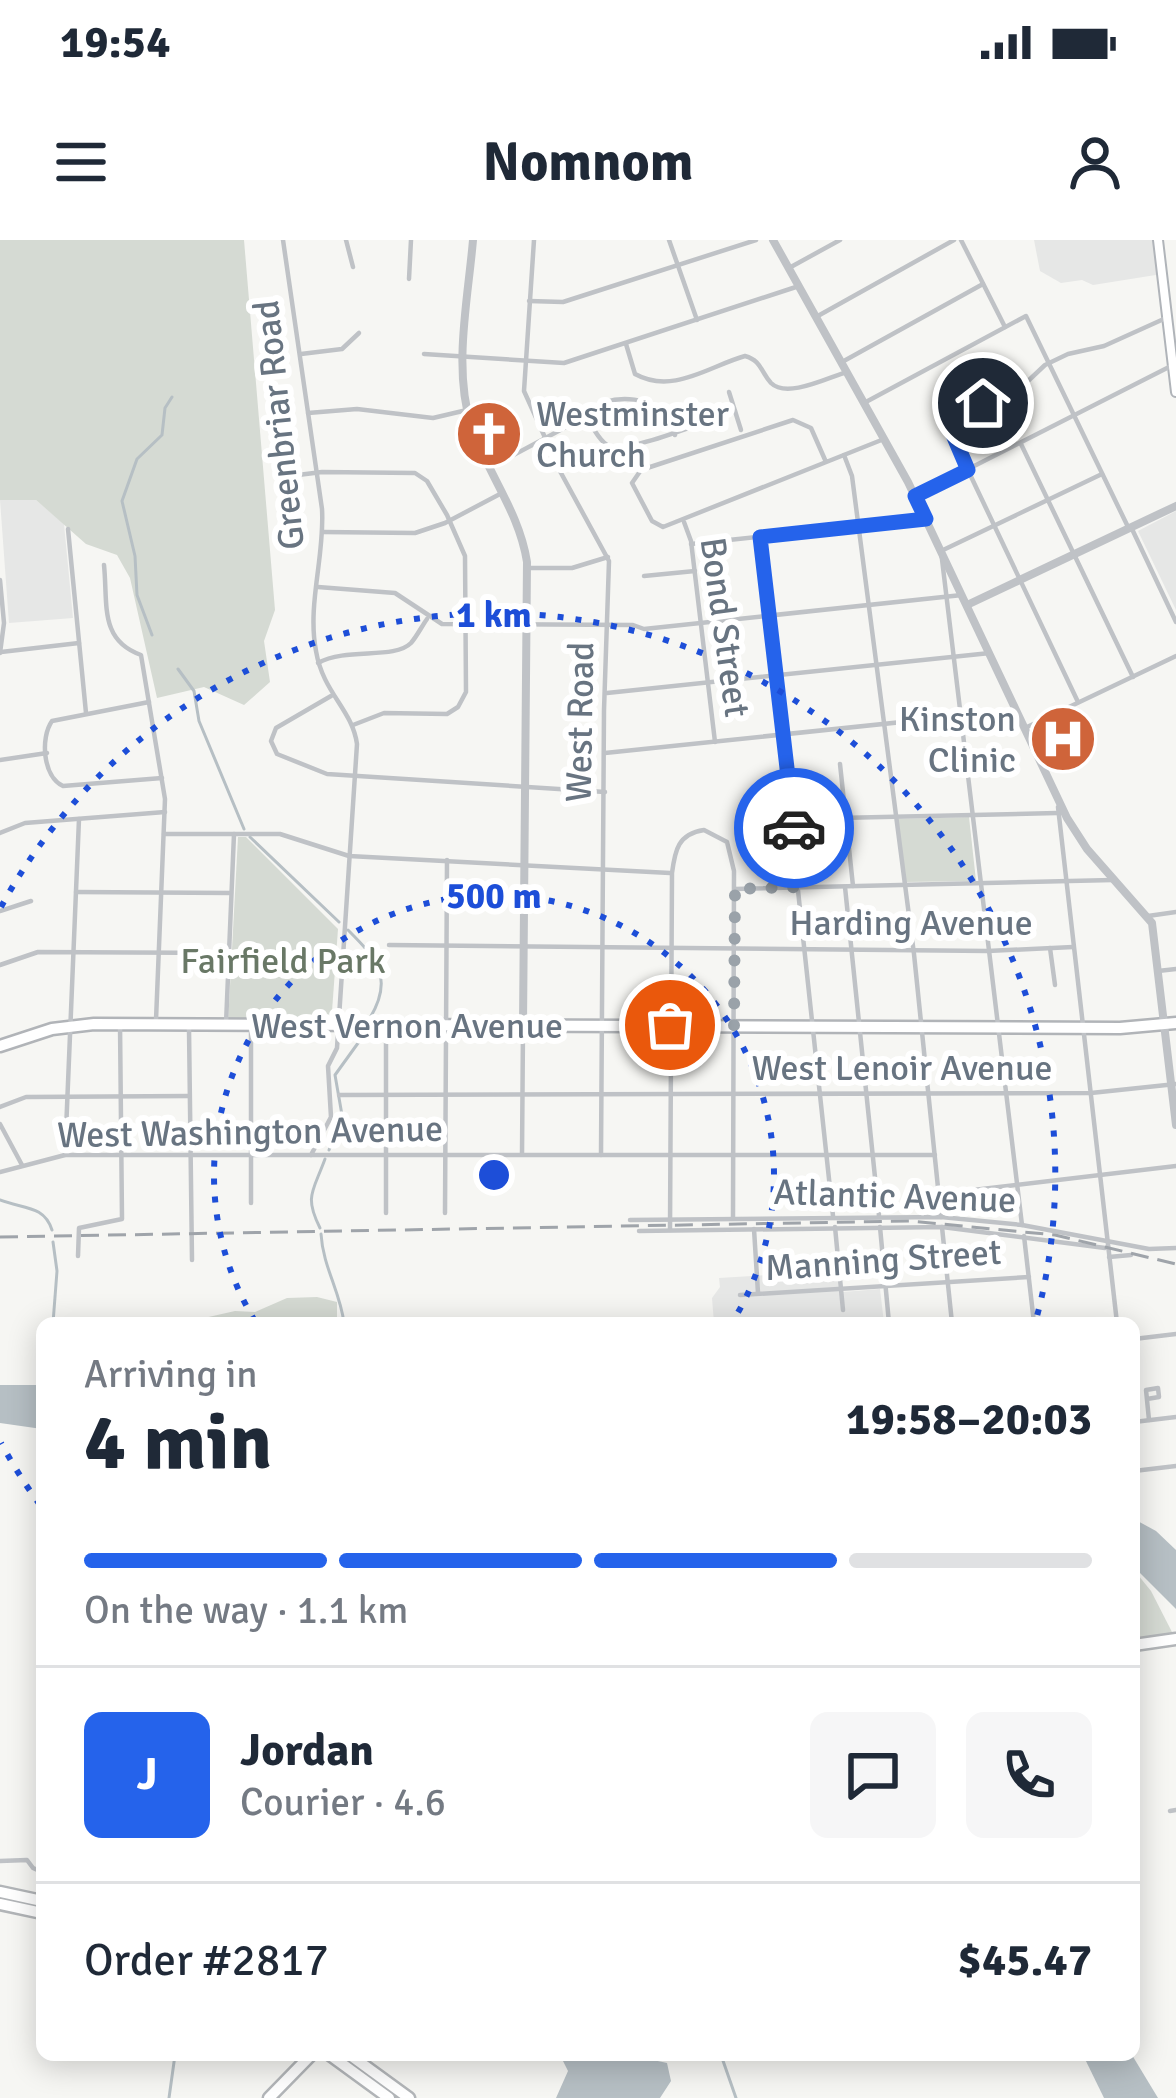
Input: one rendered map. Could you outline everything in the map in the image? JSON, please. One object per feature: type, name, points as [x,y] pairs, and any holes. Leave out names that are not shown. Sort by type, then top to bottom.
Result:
[{"type":"main road","points":[[1158,240],[1176,392]]},
{"type":"main road","name":"West Vernon Avenue","points":[[1,1041],[71,1026],[120,1023],[1083,1028],[1170,1023]]},
{"type":"main road","points":[[1140,1644],[1176,1640]]},
{"type":"main road","points":[[0,1892],[36,1899]]},
{"type":"main road","points":[[0,1904],[36,1911]]},
{"type":"main road","points":[[271,2096],[297,2061]]},
{"type":"main road","points":[[271,2096],[305,2061]]},
{"type":"main road","points":[[338,2061],[389,2098]]},
{"type":"main road","points":[[358,2061],[374,2073]]},
{"type":"main road","points":[[358,2061],[409,2098]]},
{"type":"street","name":"Greenbriar Road","points":[[283,240],[322,532],[313,627],[318,663],[331,696],[353,725]]},
{"type":"street","points":[[346,240],[353,267]]},
{"type":"street","points":[[409,279],[411,240]]},
{"type":"street","points":[[472,240],[464,357],[467,410],[521,533],[527,568],[522,1154]]},
{"type":"street","name":"West Road","points":[[534,240],[524,392],[608,557],[602,1155]]},
{"type":"street","points":[[669,240],[697,320]]},
{"type":"street","points":[[529,301],[563,302],[757,240]]},
{"type":"street","points":[[773,240],[915,496],[1079,840],[1152,922],[1170,1023],[1176,1125]]},
{"type":"street","points":[[789,268],[840,240]]},
{"type":"street","points":[[816,317],[958,240],[1005,327]]},
{"type":"street","points":[[1163,279],[1176,278]]},
{"type":"street","points":[[626,344],[635,374],[658,382],[702,375],[745,356],[758,361],[772,385],[784,390],[844,367],[983,284]]},
{"type":"street","points":[[424,354],[564,363],[799,286]]},
{"type":"street","points":[[864,403],[1026,316],[1176,622]]},
{"type":"street","points":[[1078,702],[948,423],[1068,354],[1104,346],[1168,317]]},
{"type":"street","points":[[301,354],[342,349],[359,333]]},
{"type":"street","points":[[915,496],[1174,364]]},
{"type":"street","points":[[728,392],[741,430]]},
{"type":"street","points":[[491,467],[583,416],[593,404],[616,397],[659,409],[676,435]]},
{"type":"street","points":[[308,413],[357,409],[433,418],[467,410]]},
{"type":"street","points":[[583,416],[613,448],[676,435],[735,411]]},
{"type":"street","points":[[826,462],[811,428],[793,420],[634,475],[633,487],[656,525],[663,527],[884,439]]},
{"type":"street","points":[[1021,442],[1132,676]]},
{"type":"street","points":[[844,455],[853,476],[913,950],[941,1217]]},
{"type":"street","points":[[282,477],[415,473],[427,481],[450,520],[466,562],[466,692],[458,707],[441,715],[384,713],[353,725],[355,776],[337,1048],[328,1066],[331,1117],[311,1155]]},
{"type":"street","points":[[940,550],[1102,474]]},
{"type":"street","points":[[322,532],[410,533],[450,520],[504,492]]},
{"type":"street","points":[[967,605],[1176,506]]},
{"type":"street","points":[[691,544],[926,519]]},
{"type":"street","name":"Bond Street","points":[[683,520],[691,544],[715,742]]},
{"type":"street","points":[[68,529],[86,713]]},
{"type":"street","points":[[760,537],[833,1216]]},
{"type":"street","points":[[940,550],[1022,1225]]},
{"type":"street","points":[[527,568],[566,569],[608,557]]},
{"type":"street","points":[[104,565],[112,635],[122,647],[141,656],[162,778],[165,812],[156,1023]]},
{"type":"street","points":[[644,576],[694,571]]},
{"type":"street","points":[[0,580],[4,623],[0,652],[79,643]]},
{"type":"street","points":[[318,587],[395,592],[442,625],[633,625],[644,629],[962,595]]},
{"type":"street","points":[[318,663],[344,652],[401,650],[428,617]]},
{"type":"street","points":[[605,693],[989,653]]},
{"type":"street","points":[[1025,728],[1176,656]]},
{"type":"street","points":[[331,696],[278,726],[271,744],[284,759],[327,774],[604,792]]},
{"type":"street","points":[[149,702],[49,723],[46,753],[50,776],[63,786],[162,778]]},
{"type":"street","points":[[605,753],[1017,710]]},
{"type":"street","points":[[0,760],[46,753]]},
{"type":"street","points":[[840,764],[852,950],[879,1216]]},
{"type":"street","points":[[1059,801],[1116,1317]]},
{"type":"street","points":[[0,832],[25,823],[165,812]]},
{"type":"street","points":[[793,819],[1058,813]]},
{"type":"street","points":[[65,1155],[79,819]]},
{"type":"street","points":[[670,1231],[672,873],[679,842],[695,831],[721,836],[730,848],[735,889],[733,1218]]},
{"type":"street","points":[[164,834],[283,834],[349,856],[672,873]]},
{"type":"street","points":[[226,1024],[234,834]]},
{"type":"street","points":[[445,1213],[447,860]]},
{"type":"street","points":[[735,889],[1117,880]]},
{"type":"street","points":[[76,892],[231,893]]},
{"type":"street","points":[[0,900],[2,911],[31,901]]},
{"type":"street","points":[[1148,916],[1176,912]]},
{"type":"street","name":"Harding Avenue","points":[[389,945],[988,951],[1073,947]]},
{"type":"street","points":[[1050,948],[1054,985]]},
{"type":"street","points":[[0,965],[38,952],[230,953]]},
{"type":"street","points":[[1158,971],[1176,969]]},
{"type":"street","points":[[78,1256],[79,1228],[122,1219],[120,1023]]},
{"type":"street","points":[[189,1024],[192,1260]]},
{"type":"street","points":[[251,1024],[251,1203]]},
{"type":"street","points":[[386,1024],[386,1213]]},
{"type":"street","name":"West Lenoir Avenue","points":[[339,1095],[1091,1093],[1174,1084]]},
{"type":"street","points":[[0,1107],[26,1097],[189,1096]]},
{"type":"street","points":[[0,1124],[22,1166]]},
{"type":"street","name":"West Washington Avenue","points":[[0,1172],[65,1155],[935,1155]]},
{"type":"street","points":[[939,1194],[1176,1166]]},
{"type":"street","name":"Atlantic Avenue","points":[[631,1220],[941,1217],[1022,1225],[1107,1244]]},
{"type":"street","points":[[835,1227],[843,1310]]},
{"type":"street","points":[[880,1227],[889,1317]]},
{"type":"street","points":[[942,1228],[951,1317]]},
{"type":"street","name":"Atlantic Avenue","points":[[639,1231],[942,1228],[1156,1250],[1176,1248]]},
{"type":"street","points":[[754,1229],[758,1293]]},
{"type":"street","points":[[1024,1235],[1033,1317]]},
{"type":"street","points":[[1109,1257],[1131,1255]]},
{"type":"street","name":"Manning Street","points":[[740,1295],[1029,1277]]},
{"type":"street","points":[[1140,1338],[1176,1334]]},
{"type":"street","points":[[1147,1399],[1149,1420]]},
{"type":"street","points":[[1140,1421],[1176,1417]]},
{"type":"street","points":[[1140,1470],[1176,1466]]},
{"type":"street","points":[[0,1861],[27,1860],[36,1869]]},
{"type":"shaded area","points":[[1034,240],[1158,240],[1162,274],[1093,285],[1082,280],[1061,283],[1040,271]]},
{"type":"shaded area","points":[[0,500],[36,500],[64,524],[73,618],[9,623]]},
{"type":"shaded area","points":[[1176,511],[1176,610],[1138,531]]},
{"type":"shaded area","points":[[799,1273],[801,1281],[838,1279],[843,1292],[880,1289],[883,1317],[714,1317],[712,1298],[720,1287],[719,1278]]},
{"type":"shaded area","points":[[0,1385],[36,1385],[36,1428],[0,1423]]},
{"type":"shaded area","points":[[1140,1522],[1176,1550],[1176,1609],[1140,1573]]},
{"type":"shaded area","points":[[563,2061],[658,2061],[667,2063],[671,2081],[660,2098],[556,2098],[568,2071]]},
{"type":"shaded area","points":[[1086,2061],[1136,2061],[1158,2098],[1104,2098]]},
{"type":"green space","points":[[0,240],[244,240],[275,610],[264,641],[270,682],[244,705],[204,687],[157,698],[130,578],[117,555],[86,544],[36,500],[0,500]]},
{"type":"green space","points":[[969,817],[976,881],[905,882],[898,819]]},
{"type":"green space","name":"Fairfield Park","points":[[238,837],[246,837],[338,929],[331,1025],[228,1024]]},
{"type":"green space","points":[[287,1298],[337,1302],[337,1317],[208,1317],[255,1312]]},
{"type":"green space","points":[[1140,1577],[1151,1591],[1173,1634],[1140,1638]]},
{"type":"waterway","points":[[152,635],[137,595],[135,556],[122,501],[137,459],[162,435],[165,408],[172,397]]},
{"type":"waterway","points":[[178,669],[194,691],[199,721],[244,829]]},
{"type":"waterway","points":[[250,837],[339,922]]},
{"type":"waterway","points":[[348,930],[379,970],[381,991],[370,1018]]},
{"type":"waterway","points":[[329,1150],[342,1115],[335,1075],[366,1032]]},
{"type":"waterway","points":[[320,1228],[311,1201],[325,1159]]},
{"type":"waterway","points":[[0,1200],[38,1212],[52,1230]]},
{"type":"waterway","points":[[321,1234],[343,1317]]},
{"type":"waterway","points":[[53,1242],[57,1271],[53,1317]]},
{"type":"waterway","points":[[169,2098],[174,2061]]},
{"type":"waterway","points":[[723,2061],[736,2098]]},
{"type":"railway","points":[[0,1237],[910,1221],[1055,1235],[1176,1264]]},
{"type":"way so far","points":[[670,1025],[734,1026],[735,889],[800,887],[794,828]]},
{"type":"place","name":"Westminster Church","points":[[489,434]]},
{"type":"place","name":"Kinston Clinic","points":[[1063,739]]},
{"type":"route","points":[[794,828],[760,537],[926,519],[915,496],[968,470],[948,423],[983,403]]}]
